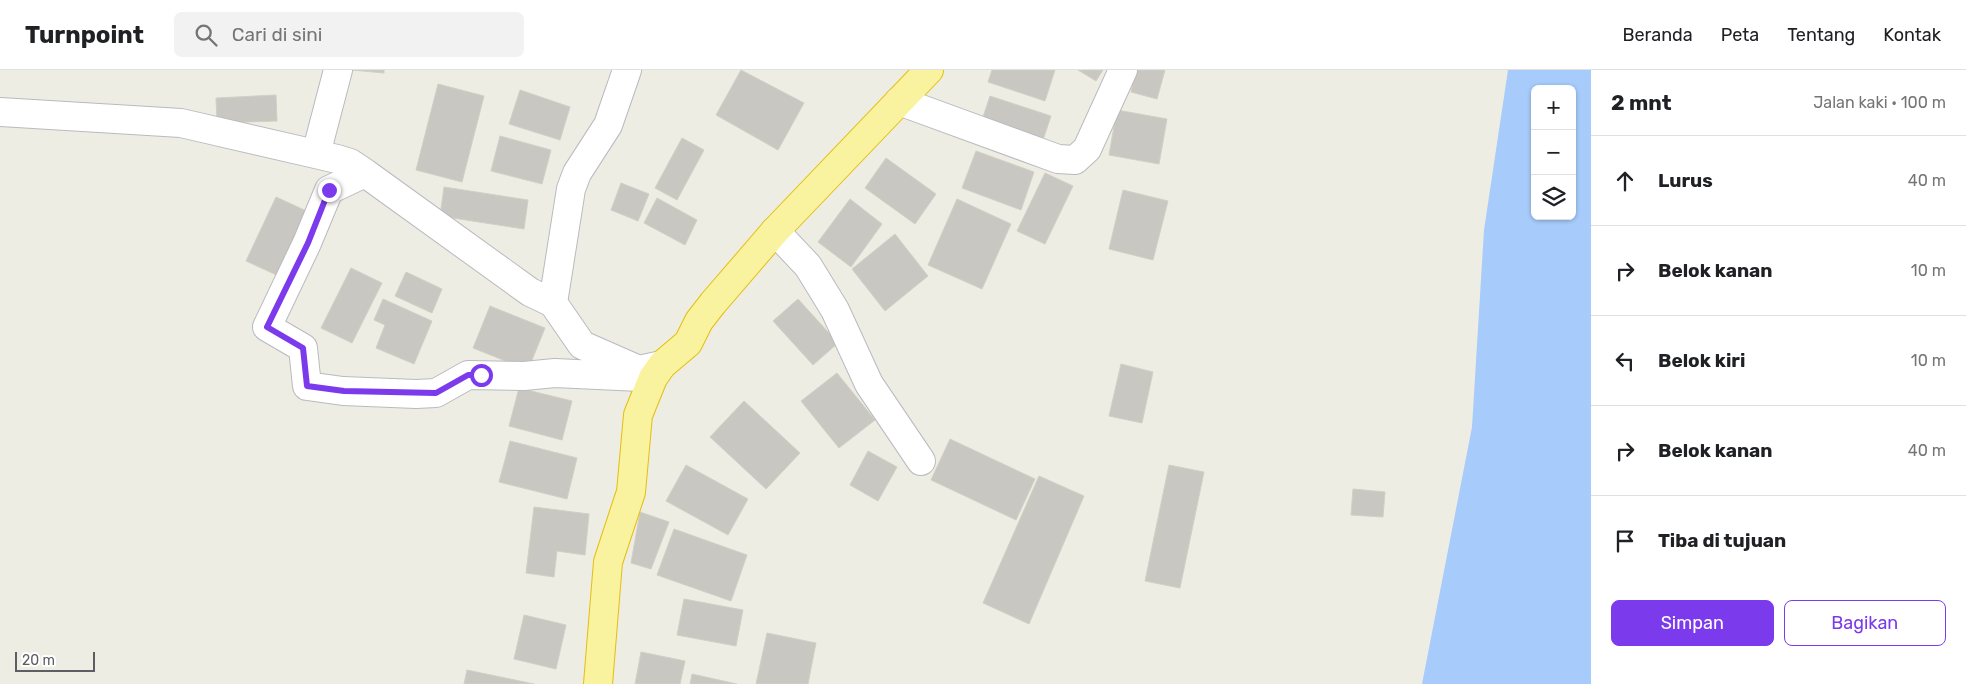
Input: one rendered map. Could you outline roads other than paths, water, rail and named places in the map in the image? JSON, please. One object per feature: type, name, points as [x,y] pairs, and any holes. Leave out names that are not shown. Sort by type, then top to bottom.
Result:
[{"type":"highway","points":[[598,684],[608,562],[631,492],[638,415],[657,371],[688,343],[699,322],[713,303],[775,231],[929,70]]},
{"type":"street","points":[[316,154],[338,70]]},
{"type":"street","points":[[553,303],[571,189],[577,173],[608,125],[627,70]]},
{"type":"street","points":[[899,101],[1058,159],[1076,160],[1088,149],[1123,70]]},
{"type":"street","points":[[0,112],[181,123],[350,163],[530,292],[553,303],[582,345],[639,370],[657,371]]},
{"type":"street","points":[[365,174],[329,190],[308,243],[267,327],[303,348],[307,386],[344,391],[416,394],[436,393],[468,375],[524,376],[555,373],[657,371]]},
{"type":"street","points":[[775,231],[808,266],[842,324],[869,384],[921,461]]},
{"type":"water","points":[[1508,70],[1591,70],[1591,684],[1422,684],[1472,427],[1484,230]]}]
